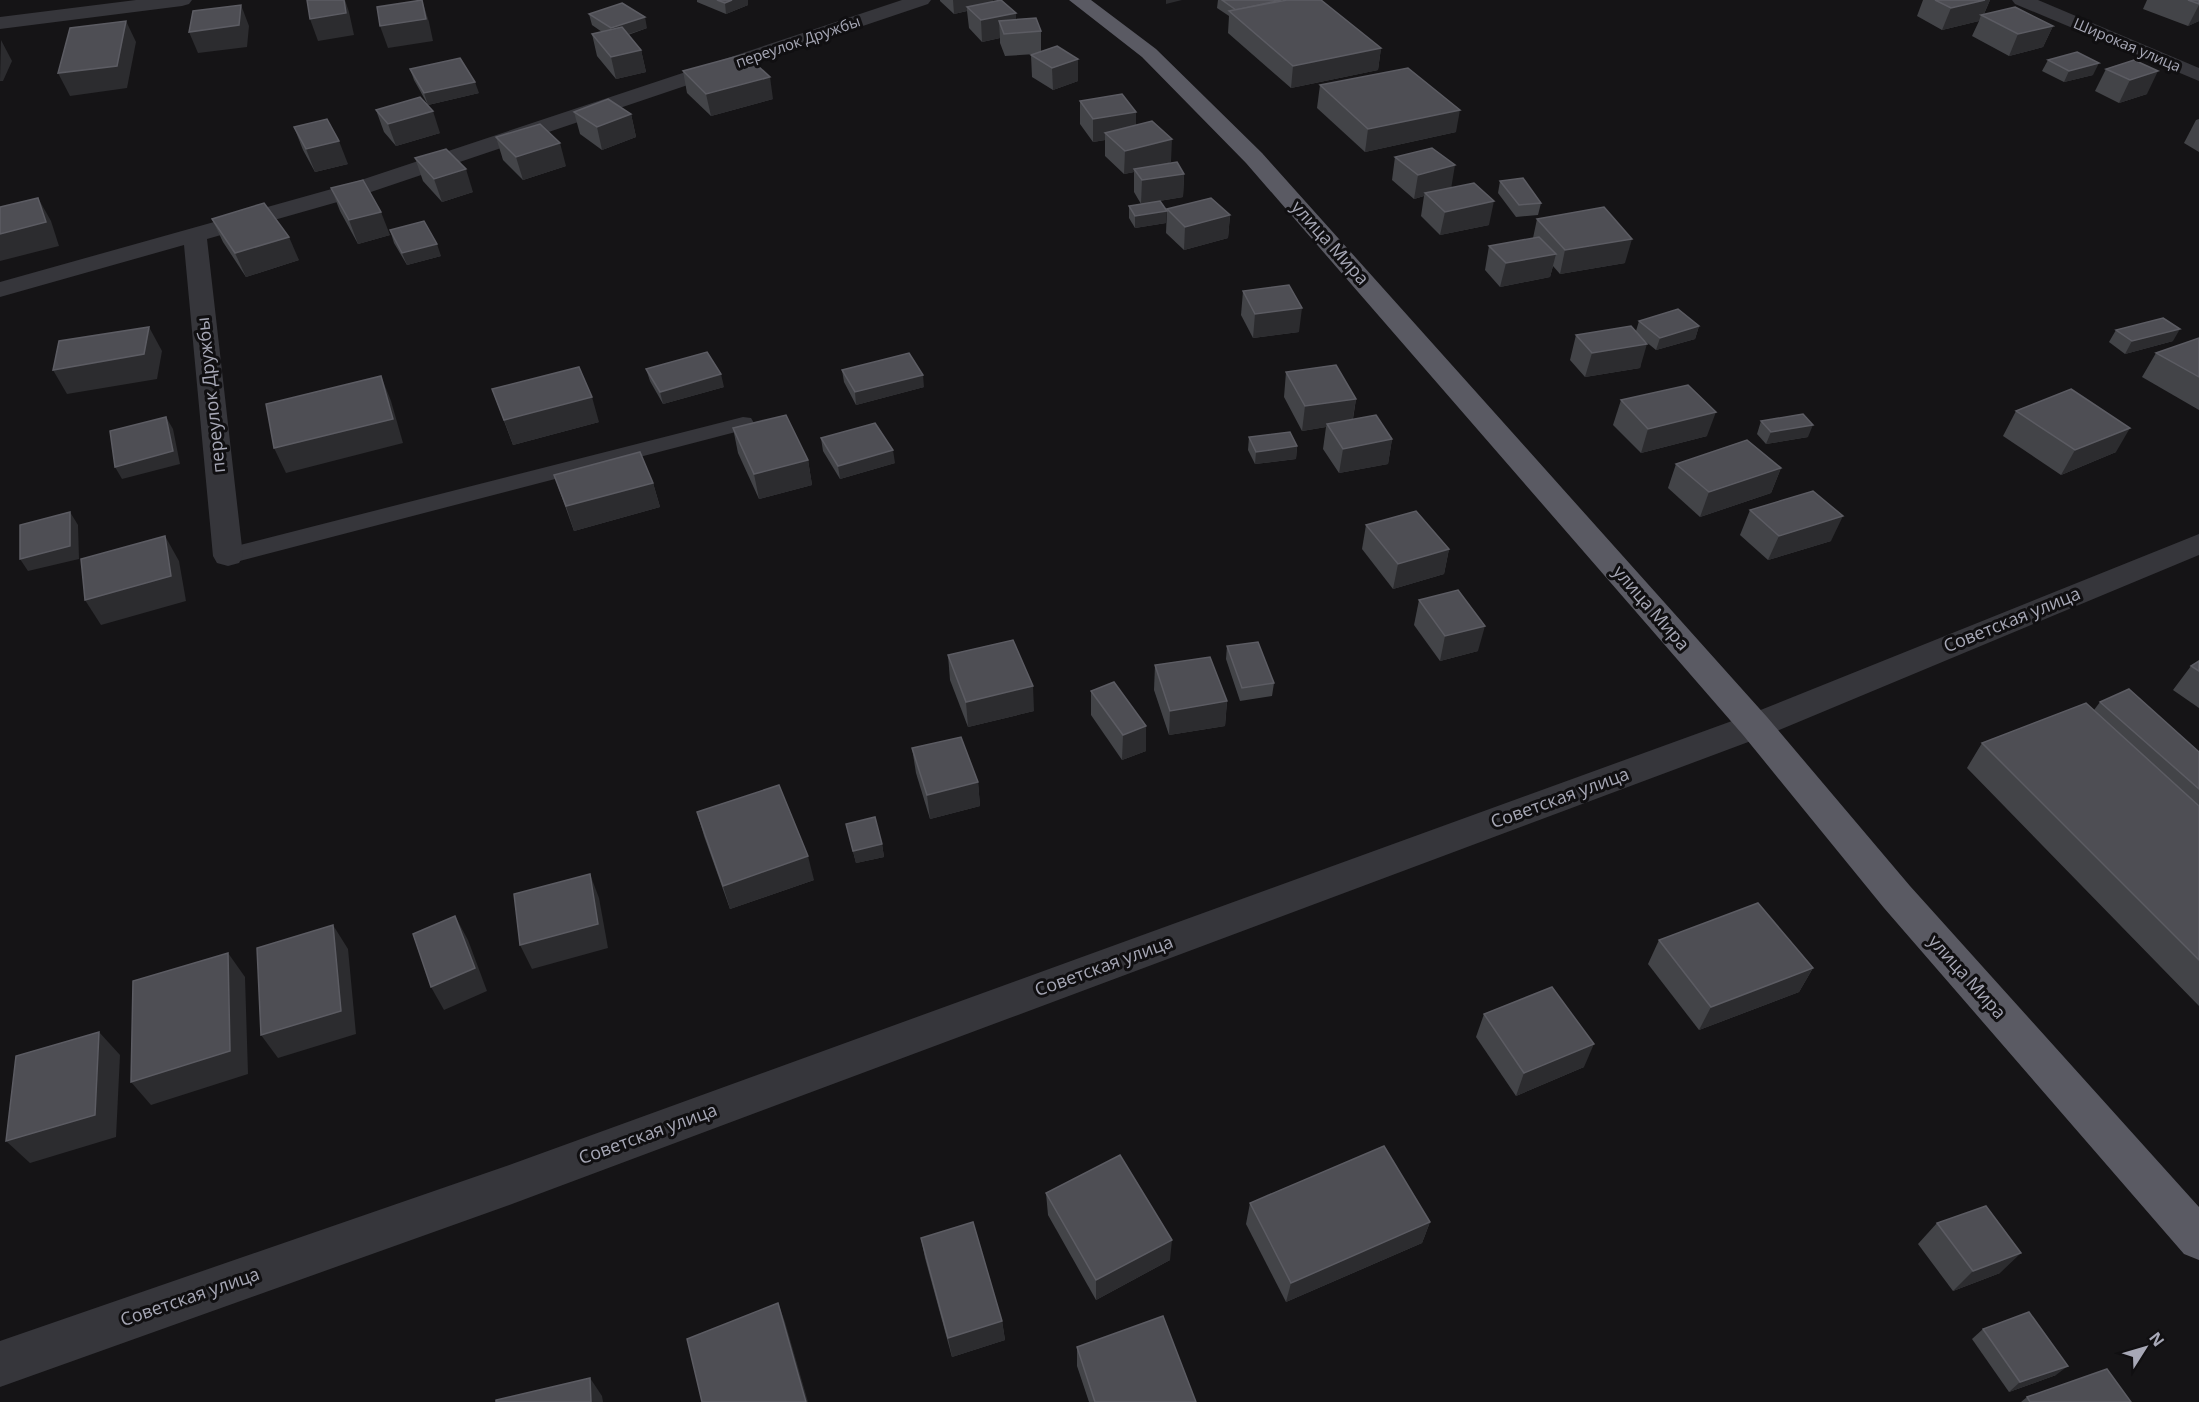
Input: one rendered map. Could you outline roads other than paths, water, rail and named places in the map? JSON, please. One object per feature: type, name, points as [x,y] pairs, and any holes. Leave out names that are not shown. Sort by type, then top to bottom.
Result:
[{"type":"highway","name":"улица Мира","points":[[1079,0],[1149,53],[1254,158],[1755,726],[1897,897],[2199,1239]]},
{"type":"street","points":[[0,23],[182,0]]},
{"type":"street","name":"переулок Дружбы","points":[[0,290],[354,190],[921,0]]},
{"type":"street","name":"Широкая улица","points":[[2022,0],[2199,75]]},
{"type":"street","name":"переулок Дружбы","points":[[195,235],[228,556]]},
{"type":"street","name":"Советская улица","points":[[0,1364],[512,1184],[1755,726],[2199,544]]},
{"type":"lane","points":[[228,556],[743,423]]}]
